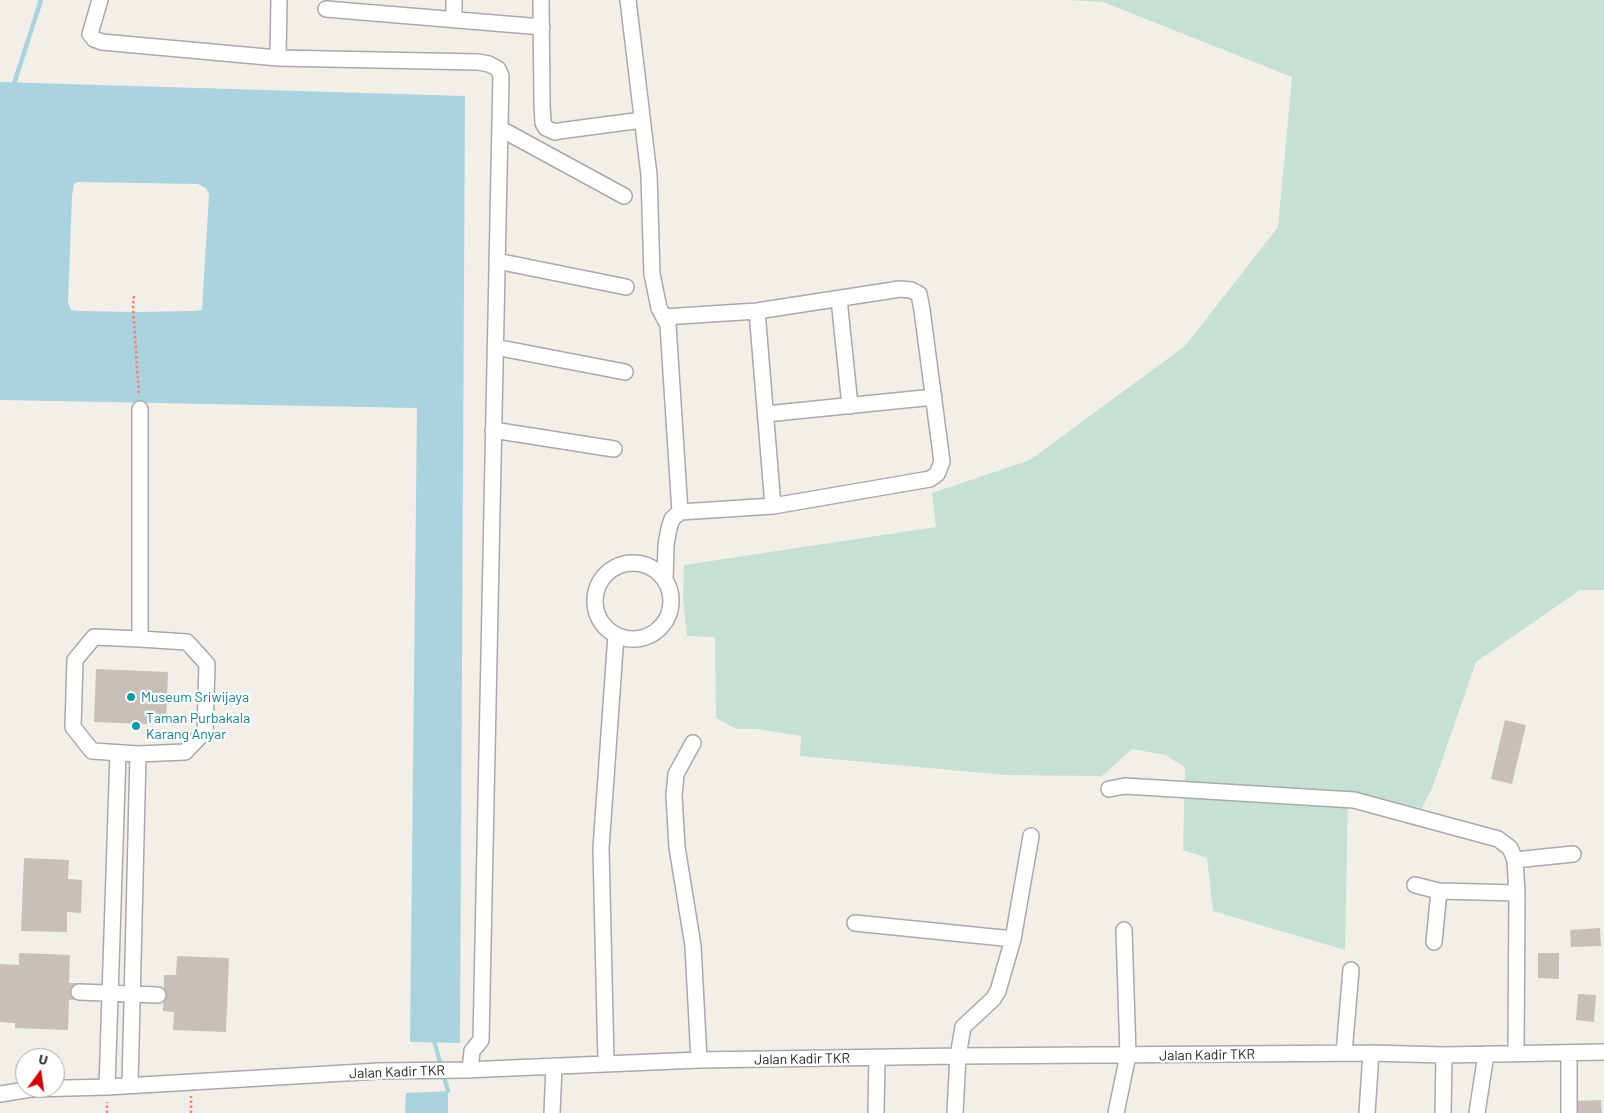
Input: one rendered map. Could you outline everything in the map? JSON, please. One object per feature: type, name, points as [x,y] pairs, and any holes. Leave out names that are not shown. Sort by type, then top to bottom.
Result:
[{"type":"street","points":[[100,0],[90,34],[94,39],[102,42],[278,58],[478,62],[489,64],[498,69],[502,76],[481,1040],[472,1051],[468,1070]]},
{"type":"street","points":[[278,58],[279,0]]},
{"type":"street","points":[[454,0],[454,20]]},
{"type":"street","points":[[541,0],[542,103],[543,123],[546,128],[555,132],[642,120]]},
{"type":"street","points":[[628,0],[649,175],[652,274],[659,308],[668,325],[680,512]]},
{"type":"street","points":[[326,9],[542,26]]},
{"type":"street","points":[[501,129],[624,196]]},
{"type":"street","points":[[497,261],[626,288]]},
{"type":"street","points":[[664,317],[757,311],[900,289],[911,290],[919,294],[942,462],[937,474],[930,479],[773,506],[680,512],[672,519],[669,528],[666,545],[665,581]]},
{"type":"street","points":[[838,299],[850,406]]},
{"type":"street","points":[[757,311],[773,506]]},
{"type":"street","points":[[495,347],[625,372]]},
{"type":"street","points":[[766,414],[934,398]]},
{"type":"street","points":[[140,409],[140,639]]},
{"type":"street","points":[[493,430],[614,449]]},
{"type":"street","points":[[628,563],[649,567],[665,581],[671,602],[669,612],[657,630],[643,637],[626,638],[616,635],[604,625],[596,611],[594,600],[596,590],[604,576],[618,566],[628,563]]},
{"type":"street","points":[[606,1064],[600,848],[616,635]]},
{"type":"street","points":[[94,637],[187,642],[207,664],[205,731],[184,752],[118,753],[92,751],[73,727],[75,660],[94,637]]},
{"type":"street","points":[[694,743],[676,774],[674,796],[677,847],[692,946],[699,1060]]},
{"type":"street","points":[[107,1087],[118,753]]},
{"type":"street","points":[[130,1086],[138,754]]},
{"type":"street","points":[[1109,789],[1125,786],[1354,800],[1498,839],[1510,848],[1514,860],[1517,893],[1516,1053]]},
{"type":"street","points":[[955,1113],[958,1056],[963,1027],[993,999],[998,991],[1013,939],[1031,836]]},
{"type":"street","points":[[1514,860],[1573,854]]},
{"type":"street","points":[[1415,885],[1439,891],[1517,893]]},
{"type":"street","points":[[1434,942],[1439,891]]},
{"type":"street","points":[[855,922],[1013,939]]},
{"type":"street","points":[[1116,1113],[1128,1056],[1124,930]]},
{"type":"street","points":[[1344,1053],[1351,970]]},
{"type":"street","points":[[79,992],[158,995]]},
{"type":"street","points":[[1569,1113],[1570,1052]]},
{"type":"street","name":"Jalan Kadir TKR","points":[[0,1094],[31,1089],[130,1086],[379,1071],[468,1070],[699,1060],[1344,1053],[1444,1056],[1604,1052]]},
{"type":"street","points":[[1368,1113],[1371,1053]]},
{"type":"street","points":[[1478,1113],[1486,1054]]},
{"type":"street","points":[[1443,1113],[1444,1056]]},
{"type":"street","points":[[876,1113],[877,1058]]},
{"type":"street","points":[[552,1113],[554,1066]]},
{"type":"path","points":[[134,296],[133,307],[140,409]]},
{"type":"green space","points":[[1065,0],[1604,0],[1604,590],[1580,590],[1476,662],[1433,786],[1422,808],[1348,794],[1345,950],[1213,911],[1207,858],[1183,850],[1185,767],[1165,755],[1132,749],[1102,776],[1005,775],[800,756],[801,736],[757,729],[736,729],[716,718],[715,637],[687,636],[683,599],[684,565],[936,527],[932,493],[1030,460],[1185,346],[1278,227],[1292,77],[1103,2]]},
{"type":"water","points":[[0,82],[465,96],[460,1043],[410,1042],[417,408],[0,400]],"holes":[[[78,182],[198,184],[206,188],[209,194],[202,310],[133,312],[71,310],[68,302],[74,184]]]},
{"type":"water","points":[[448,1091],[448,1113],[405,1113],[406,1093]]},
{"type":"building","name":"Museum Sriwijaya","points":[[96,669],[168,672],[166,725],[94,722]]},
{"type":"building","points":[[1505,720],[1526,725],[1512,784],[1491,779]]},
{"type":"building","points":[[24,858],[69,860],[68,879],[82,880],[81,913],[67,912],[67,932],[21,931]]},
{"type":"building","points":[[1600,928],[1601,946],[1571,947],[1570,930]]},
{"type":"building","points":[[19,953],[70,955],[69,983],[77,983],[76,1000],[69,1000],[68,1030],[15,1028],[15,1023],[0,1022],[0,964],[19,965]]},
{"type":"building","points":[[1538,953],[1559,953],[1559,979],[1538,978]]},
{"type":"building","points":[[177,956],[229,958],[226,1032],[173,1030],[174,1012],[163,1011],[164,975],[176,975]]},
{"type":"building","points":[[1578,994],[1596,995],[1594,1022],[1576,1020]]},
{"type":"building","points":[[1601,1100],[1602,1113],[1575,1113],[1575,1101]]},
{"type":"waterway","points":[[13,87],[41,0]]},
{"type":"waterway","points":[[433,1037],[448,1091]]},
{"type":"place","name":"Museum Sriwijaya","points":[[131,697]]},
{"type":"place","name":"Taman Purbakala Karang Anyar","points":[[136,726]]}]
